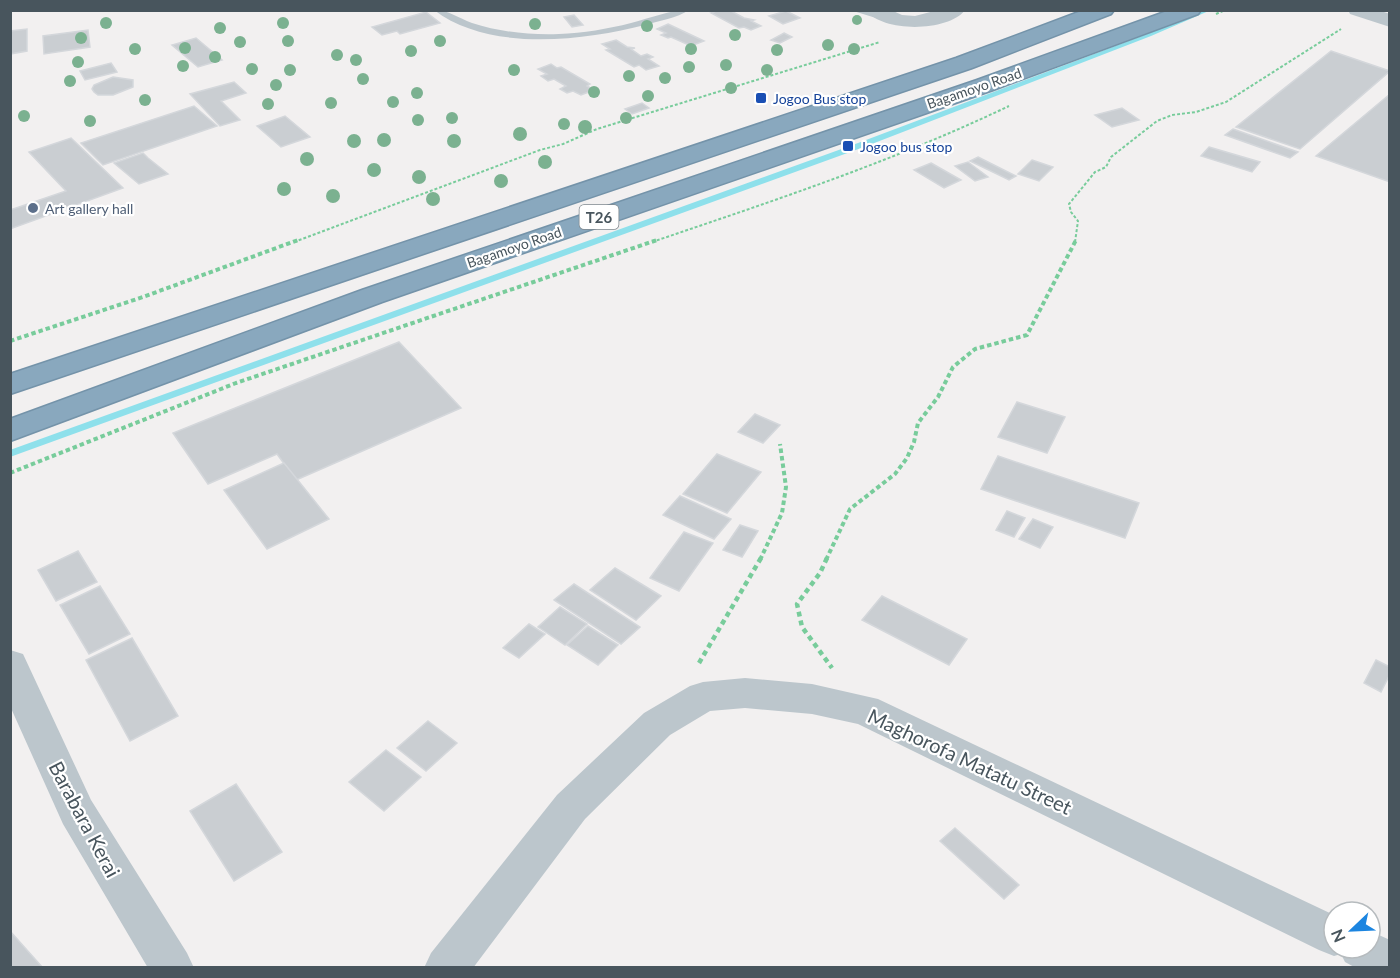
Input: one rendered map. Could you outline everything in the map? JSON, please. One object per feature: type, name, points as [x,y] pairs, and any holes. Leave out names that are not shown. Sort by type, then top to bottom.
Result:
[{"type":"highway","name":"Bagamoyo Road","points":[[10,385],[953,67],[1104,10]]},
{"type":"highway","name":"Bagamoyo Road","points":[[10,431],[372,296],[985,84],[1203,13]]},
{"type":"street","points":[[883,15],[904,24],[924,22],[956,10]]},
{"type":"street","points":[[1363,12],[1389,21]]},
{"type":"street","name":"Barabara Kerai","points":[[10,664],[76,812],[172,968]]},
{"type":"street","name":"Maghorofa Matatu Street","points":[[446,968],[571,807],[657,724],[703,697],[746,693],[812,699],[865,710],[1322,930]]},
{"type":"lane","points":[[438,10],[454,20],[497,33],[534,39],[610,31],[685,10]]},
{"type":"lane","points":[[854,10],[883,15]]},
{"type":"path","points":[[1203,13],[1225,10]]},
{"type":"path","points":[[865,710],[802,627],[797,604],[820,573],[850,509],[895,474],[907,458],[914,442],[918,423],[938,397],[953,366],[975,349],[1027,335],[1076,241],[1078,221],[1071,212],[1069,204],[1095,172],[1106,167],[1111,157],[1157,121],[1172,115],[1196,112],[1226,102],[1363,12]]},
{"type":"path","points":[[10,341],[132,303],[473,175],[563,144],[597,129],[881,41]]},
{"type":"path","points":[[10,472],[236,383],[779,199],[955,132],[1019,102]]},
{"type":"path","points":[[670,717],[717,629],[757,566],[782,513],[786,486],[780,444]]},
{"type":"building","points":[[711,10],[733,10],[731,11],[754,20],[751,21],[761,26],[751,30],[744,27],[739,28],[711,13],[714,12]]},
{"type":"building","points":[[786,11],[800,18],[783,24],[769,16]]},
{"type":"building","points":[[426,12],[440,23],[400,34],[397,31],[382,35],[372,27]]},
{"type":"building","points":[[574,15],[583,25],[572,27],[564,17]]},
{"type":"building","points":[[668,24],[704,41],[691,46],[661,35],[666,33],[657,29]]},
{"type":"building","points":[[27,29],[27,51],[10,54],[10,31]]},
{"type":"building","points":[[88,30],[90,47],[44,54],[43,36]]},
{"type":"building","points":[[784,33],[792,37],[780,43],[771,40]]},
{"type":"building","points":[[196,38],[222,60],[198,67],[172,45]]},
{"type":"building","points":[[616,40],[627,47],[635,48],[631,49],[641,56],[647,54],[653,57],[648,59],[659,66],[646,70],[639,65],[634,67],[606,50],[610,49],[602,44]]},
{"type":"building","points":[[1331,51],[1390,71],[1300,149],[1236,127]]},
{"type":"building","points":[[111,63],[117,72],[85,80],[80,71]]},
{"type":"building","points":[[551,64],[557,68],[561,67],[590,84],[587,86],[594,90],[581,95],[573,91],[567,93],[560,89],[566,86],[554,79],[548,81],[541,76],[547,74],[538,69]]},
{"type":"building","points":[[113,77],[133,80],[133,87],[113,95],[98,95],[94,92],[92,89],[94,85]]},
{"type":"building","points":[[234,82],[246,93],[221,101],[240,120],[220,126],[190,94]]},
{"type":"building","points":[[1390,94],[1390,182],[1316,156]]},
{"type":"building","points":[[642,103],[649,108],[632,114],[625,109]]},
{"type":"building","points":[[194,106],[217,126],[103,165],[81,143]]},
{"type":"building","points":[[1122,108],[1139,120],[1112,127],[1095,115]]},
{"type":"building","points":[[285,116],[310,137],[281,147],[257,126]]},
{"type":"building","points":[[1233,129],[1298,152],[1290,158],[1225,135]]},
{"type":"building","points":[[71,138],[123,188],[10,229],[10,210],[66,191],[29,152]]},
{"type":"building","points":[[1209,147],[1260,162],[1252,172],[1201,156]]},
{"type":"building","points":[[143,153],[168,174],[139,184],[114,163]]},
{"type":"building","points":[[978,157],[1016,176],[1009,180],[970,161]]},
{"type":"building","points":[[1032,160],[1053,167],[1039,181],[1018,174]]},
{"type":"building","points":[[968,162],[988,177],[975,181],[955,166]]},
{"type":"building","points":[[931,163],[961,180],[944,188],[914,170]]},
{"type":"building","points":[[399,342],[461,408],[296,480],[277,454],[208,484],[173,433]]},
{"type":"building","points":[[1017,402],[1065,417],[1047,453],[998,437]]},
{"type":"building","points":[[755,414],[780,425],[763,443],[738,432]]},
{"type":"building","points":[[717,454],[761,472],[727,513],[683,494]]},
{"type":"building","points":[[998,456],[1139,503],[1125,538],[981,489]]},
{"type":"building","points":[[284,463],[329,519],[267,549],[224,490]]},
{"type":"building","points":[[680,496],[731,519],[714,539],[663,515]]},
{"type":"building","points":[[1007,511],[1025,518],[1014,537],[996,530]]},
{"type":"building","points":[[1033,519],[1053,527],[1040,548],[1019,539]]},
{"type":"building","points":[[740,525],[758,531],[742,557],[723,550]]},
{"type":"building","points":[[684,532],[713,543],[679,591],[650,578]]},
{"type":"building","points":[[78,551],[97,582],[56,601],[38,570]]},
{"type":"building","points":[[615,568],[661,596],[636,620],[590,590]]},
{"type":"building","points":[[574,584],[640,627],[621,644],[554,600]]},
{"type":"building","points":[[100,586],[130,634],[89,654],[60,605]]},
{"type":"building","points":[[882,596],[967,639],[949,665],[862,620]]},
{"type":"building","points":[[560,607],[587,624],[565,645],[538,627]]},
{"type":"building","points":[[529,624],[545,634],[519,658],[503,648]]},
{"type":"building","points":[[588,626],[618,645],[598,665],[567,645]]},
{"type":"building","points":[[132,638],[178,716],[130,741],[86,660]]},
{"type":"building","points":[[1376,660],[1390,667],[1390,674],[1381,692],[1364,683]]},
{"type":"building","points":[[428,721],[457,743],[426,771],[397,748]]},
{"type":"building","points":[[386,750],[421,777],[384,811],[349,782]]},
{"type":"building","points":[[236,784],[282,852],[234,881],[190,811]]},
{"type":"building","points":[[955,828],[1019,885],[1004,899],[940,841]]},
{"type":"building","points":[[10,931],[43,968],[10,968]]},
{"type":"waterway","points":[[10,454],[861,145],[1149,35],[1208,10]]},
{"type":"place","name":"Jogoo Bus stop","points":[[761,98]]},
{"type":"place","name":"Jogoo bus stop","points":[[848,146]]},
{"type":"place","name":"Art gallery hall","points":[[33,208]]}]
